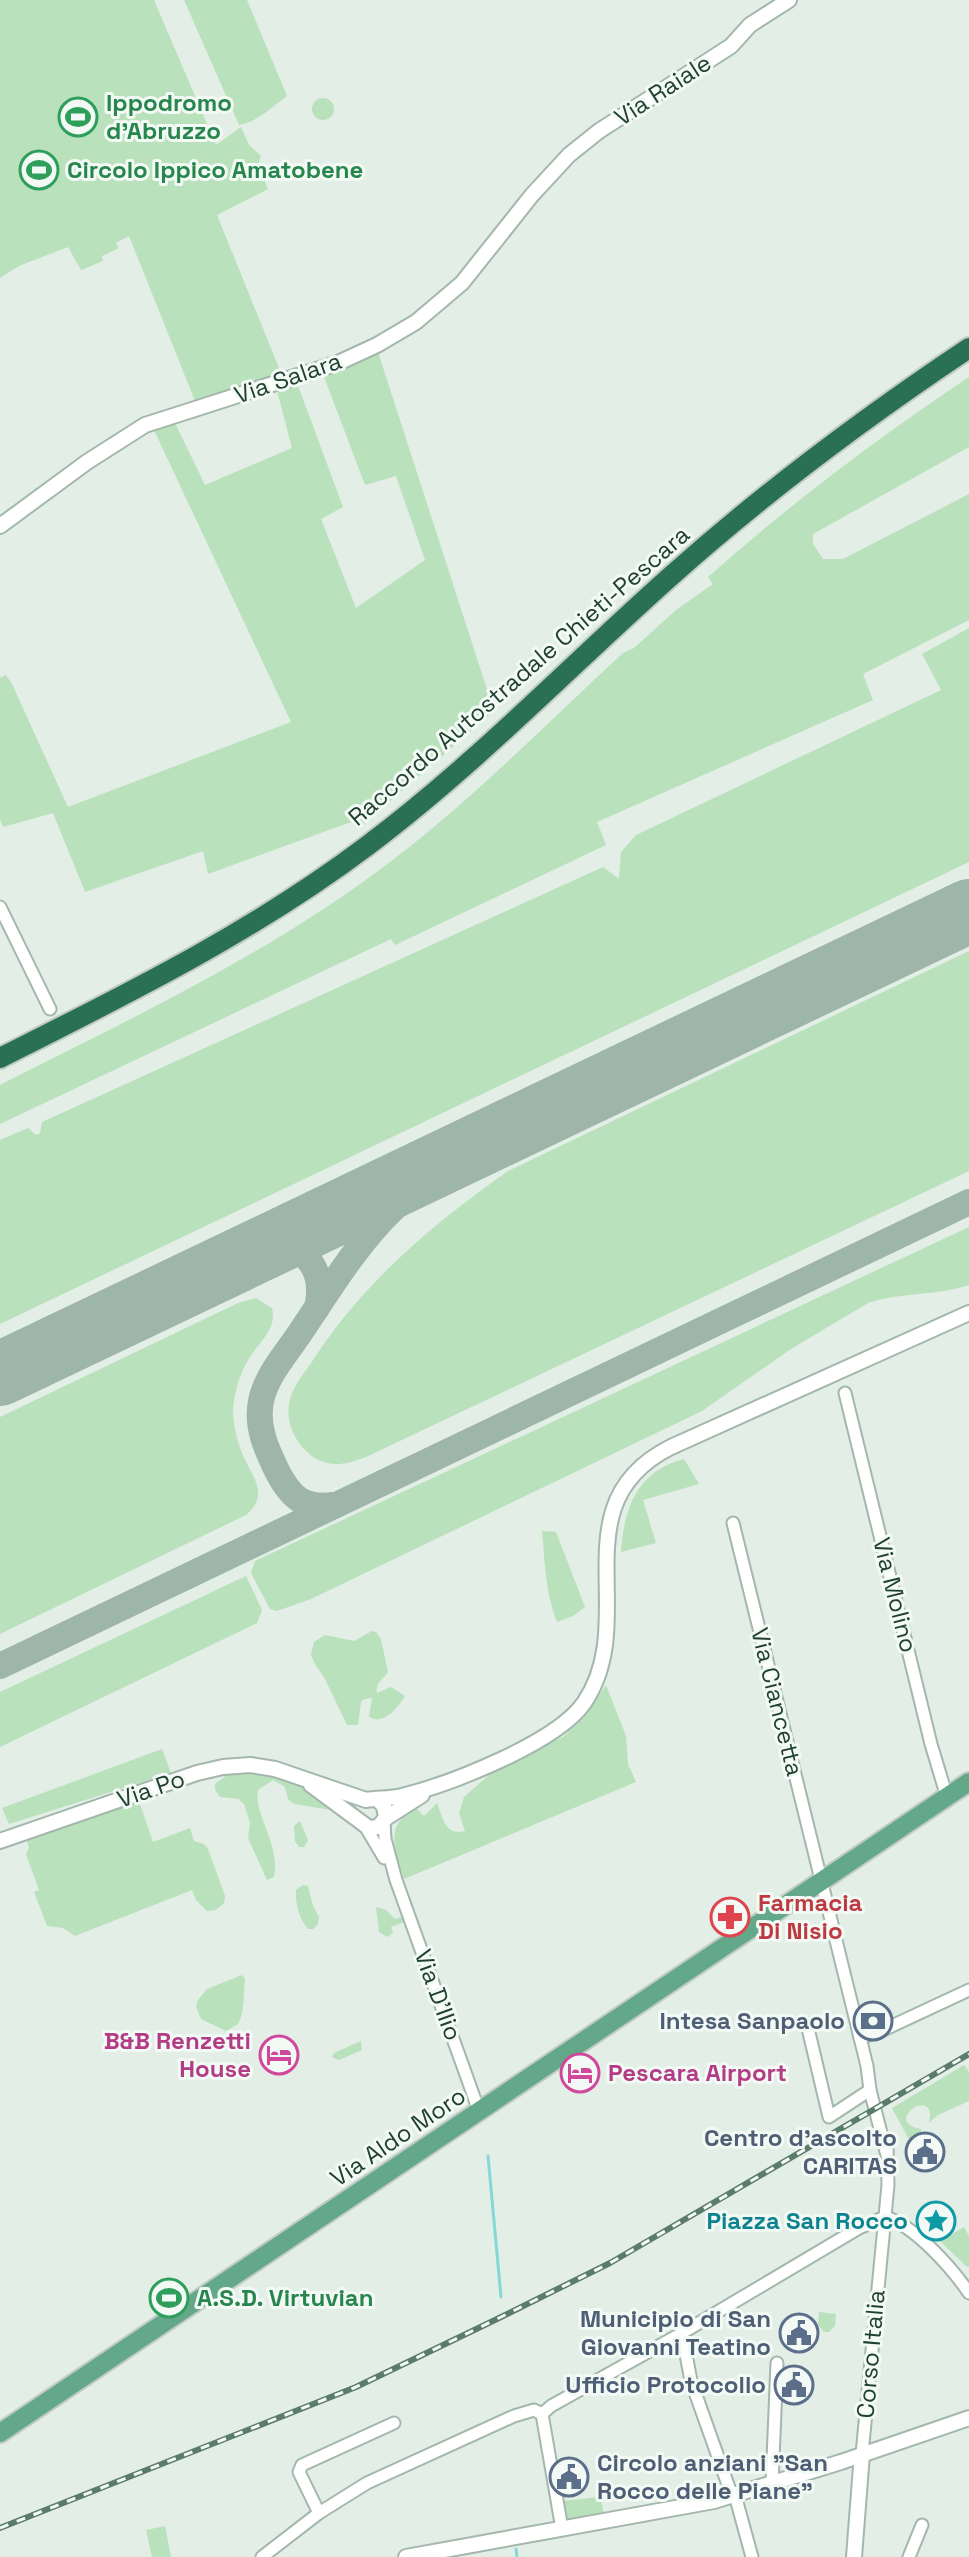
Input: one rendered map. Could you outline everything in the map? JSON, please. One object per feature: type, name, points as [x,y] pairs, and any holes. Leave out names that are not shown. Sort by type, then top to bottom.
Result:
[{"type":"highway","name":"Raccordo Autostradale Chieti-Pescara","points":[[0,1058],[194,959],[324,878],[447,780],[740,516],[855,426],[969,348]]},
{"type":"highway","name":"Raccordo Autostradale Chieti-Pescara","points":[[0,1073],[232,952],[286,920],[368,862],[436,807],[751,525],[843,452],[969,364]]},
{"type":"main road","name":"Via Aldo Moro","points":[[0,2433],[969,1782]]},
{"type":"street","name":"Via Raiale","points":[[541,184],[569,155],[599,131],[731,46],[750,25],[789,0]]},
{"type":"street","name":"Via Salara","points":[[0,526],[109,447],[145,425],[338,363],[416,322],[462,283],[541,184]]},
{"type":"street","points":[[0,907],[50,1009]]},
{"type":"street","points":[[437,1785],[372,1800],[358,1810],[362,1823],[378,1827],[437,1785],[550,1735],[585,1702],[598,1677],[604,1655],[610,1523],[619,1493],[632,1473],[652,1456],[969,1313]]},
{"type":"street","name":"Via Molino","points":[[845,1393],[931,1744],[947,1797]]},
{"type":"street","name":"Via Ciancetta","points":[[733,1523],[822,1880]]},
{"type":"street","name":"Via Po","points":[[0,1841],[210,1769],[262,1766],[372,1800]]},
{"type":"street","name":"Via Po","points":[[305,1780],[362,1823]]},
{"type":"street","points":[[372,1800],[384,1806],[385,1820]]},
{"type":"street","name":"Via D'Ilio","points":[[385,1820],[387,1847],[396,1880],[479,2111]]},
{"type":"street","name":"Via D'Ilio","points":[[362,1823],[396,1880]]},
{"type":"street","name":"Corso Italia","points":[[822,1880],[886,2152],[888,2185],[854,2557]]},
{"type":"street","points":[[860,2038],[969,1990]]},
{"type":"street","points":[[807,2024],[829,2117],[870,2090]]},
{"type":"street","name":"Corso Italia","points":[[867,2069],[875,2084],[886,2123],[889,2137],[886,2152]]},
{"type":"street","points":[[542,2414],[859,2228],[885,2217],[895,2220],[934,2253],[969,2293]]},
{"type":"street","points":[[682,2333],[691,2381],[752,2557]]},
{"type":"street","points":[[772,2483],[777,2363]]},
{"type":"street","points":[[262,2557],[319,2513],[367,2483],[506,2420],[534,2410],[542,2414]]},
{"type":"street","points":[[542,2414],[562,2529]]},
{"type":"street","points":[[406,2557],[655,2513],[733,2496],[969,2418]]},
{"type":"street","points":[[319,2513],[299,2472],[302,2465],[394,2423]]},
{"type":"street","points":[[909,2557],[922,2525]]},
{"type":"green space","points":[[0,0],[154,0],[216,145],[241,127],[249,145],[261,156],[258,165],[268,189],[217,215],[281,373],[195,401],[129,236],[116,243],[119,248],[102,256],[103,261],[81,270],[68,247],[19,266],[0,278]]},
{"type":"green space","points":[[184,0],[247,0],[287,96],[258,118],[239,125]]},
{"type":"green space","points":[[323,98],[331,101],[334,109],[331,117],[323,120],[315,117],[312,109],[315,101]]},
{"type":"green space","points":[[378,352],[494,711],[358,829],[351,822],[208,874],[203,851],[85,892],[53,813],[3,827],[0,819],[0,678],[6,675],[12,684],[68,807],[291,722],[154,430],[175,423],[205,485],[292,448],[277,391],[297,383],[343,507],[321,519],[356,608],[425,560],[396,476],[365,485],[323,374]]},
{"type":"green space","points":[[969,377],[969,447],[813,534],[813,544],[823,559],[843,559],[969,494],[969,620],[863,674],[873,700],[597,822],[606,845],[395,945],[391,939],[0,1124],[0,1085],[238,961],[285,934],[374,874],[471,795],[623,653],[634,648],[676,610],[713,584],[708,577],[771,524],[868,448]]},
{"type":"green space","points":[[969,628],[969,862],[0,1324],[0,1140],[28,1128],[36,1135],[40,1133],[42,1122],[603,867],[619,879],[621,852],[636,835],[941,690],[922,654]]},
{"type":"green space","points":[[969,951],[969,1171],[366,1457],[342,1464],[327,1463],[312,1456],[300,1445],[288,1413],[290,1399],[294,1388],[335,1329],[379,1278],[428,1232],[508,1171]]},
{"type":"green space","points":[[969,1227],[969,1285],[868,1303],[791,1349],[702,1411],[311,1599],[277,1611],[270,1609],[251,1573],[255,1561]]},
{"type":"green space","points":[[256,1298],[272,1308],[272,1323],[244,1367],[233,1410],[238,1443],[257,1485],[257,1500],[253,1507],[246,1515],[0,1634],[0,1417],[238,1303]]},
{"type":"green space","points":[[684,1459],[699,1484],[643,1500],[656,1543],[621,1552],[630,1506],[644,1482],[655,1472]]},
{"type":"green space","points":[[542,1531],[556,1532],[585,1607],[557,1622],[548,1588]]},
{"type":"green space","points":[[246,1576],[262,1610],[257,1623],[0,1747],[0,1692]]},
{"type":"green space","points":[[372,1631],[381,1639],[388,1672],[379,1683],[377,1693],[391,1687],[405,1696],[394,1710],[380,1719],[369,1717],[372,1698],[364,1699],[358,1725],[347,1725],[311,1655],[314,1642],[325,1635],[354,1641]]},
{"type":"green space","points":[[606,1685],[626,1736],[628,1764],[636,1782],[404,1879],[394,1839],[399,1822],[405,1815],[416,1808],[424,1816],[437,1803],[449,1828],[465,1831],[459,1813],[464,1797],[497,1768],[563,1737],[586,1715]]},
{"type":"green space","points":[[162,1749],[171,1773],[9,1824],[2,1808]]},
{"type":"green space","points":[[251,1772],[294,1784],[357,1824],[342,1819],[331,1810],[294,1804],[288,1799],[285,1787],[273,1780],[258,1790],[259,1809],[274,1853],[274,1877],[267,1880],[248,1838],[250,1823],[244,1804],[238,1799],[220,1797],[215,1790],[215,1784],[227,1775]]},
{"type":"green space","points":[[139,1801],[153,1842],[190,1828],[194,1841],[204,1844],[225,1896],[224,1903],[216,1910],[207,1911],[196,1900],[192,1890],[75,1936],[63,1928],[47,1926],[34,1892],[39,1890],[26,1854],[29,1848],[27,1841]]},
{"type":"green space","points":[[300,1821],[308,1840],[304,1847],[299,1847],[295,1841],[294,1826]]},
{"type":"green space","points":[[303,1885],[308,1886],[319,1917],[313,1929],[305,1925],[297,1906],[296,1890]]},
{"type":"green space","points":[[376,1907],[386,1910],[395,1919],[402,1917],[404,1922],[391,1927],[393,1933],[387,1937],[379,1932]]},
{"type":"green space","points":[[242,1975],[245,1979],[242,2014],[238,2024],[226,2031],[201,2019],[196,2006],[207,1989]]},
{"type":"green space","points":[[361,2041],[362,2050],[339,2060],[332,2057],[334,2053]]},
{"type":"green space","points":[[964,2065],[969,2072],[969,2101],[938,2115],[929,2123],[930,2111],[926,2106],[913,2108],[906,2119],[910,2125],[921,2129],[921,2141],[913,2147],[892,2108]]},
{"type":"green space","points":[[964,2227],[969,2236],[967,2267],[940,2241]]},
{"type":"green space","points":[[819,2312],[836,2314],[835,2326],[829,2332],[824,2332],[818,2325]]},
{"type":"green space","points":[[600,2497],[604,2513],[565,2520],[562,2501]]},
{"type":"green space","points":[[165,2526],[171,2557],[152,2557],[146,2530]]},
{"type":"waterway","points":[[488,2156],[501,2297]]},
{"type":"waterway","points":[[516,2549],[517,2557]]},
{"type":"taxiway","points":[[333,1505],[313,1505],[298,1499],[277,1471],[261,1429],[261,1401],[267,1383],[344,1267],[381,1221],[426,1180],[483,1143]]},
{"type":"taxiway","points":[[0,1666],[969,1202]]},
{"type":"taxiway","points":[[262,1248],[290,1248],[309,1260],[318,1281],[317,1308]]},
{"type":"runway","points":[[0,1374],[969,911]]},
{"type":"railway","points":[[0,2528],[356,2387],[495,2320],[610,2263],[969,2054]]},
{"type":"place","name":"Ippodromo d'Abruzzo","points":[[78,117]]},
{"type":"place","name":"Circolo Ippico Amatobene","points":[[39,170]]},
{"type":"place","name":"Farmacia Di Nisio","points":[[730,1917]]},
{"type":"place","name":"Intesa Sanpaolo","points":[[873,2021]]},
{"type":"place","name":"B&B Renzetti House","points":[[279,2055]]},
{"type":"place","name":"Pescara Airport","points":[[580,2073]]},
{"type":"place","name":"Centro d'ascolto CARITAS","points":[[925,2152]]},
{"type":"place","name":"Piazza San Rocco","points":[[936,2221]]},
{"type":"place","name":"A.S.D. Virtuvian","points":[[169,2298]]},
{"type":"place","name":"Municipio di San Giovanni Teatino","points":[[799,2333]]},
{"type":"place","name":"Ufficio Protocollo","points":[[794,2385]]},
{"type":"place","name":"Circolo anziani \"San Rocco delle Piane\"","points":[[569,2477]]}]
